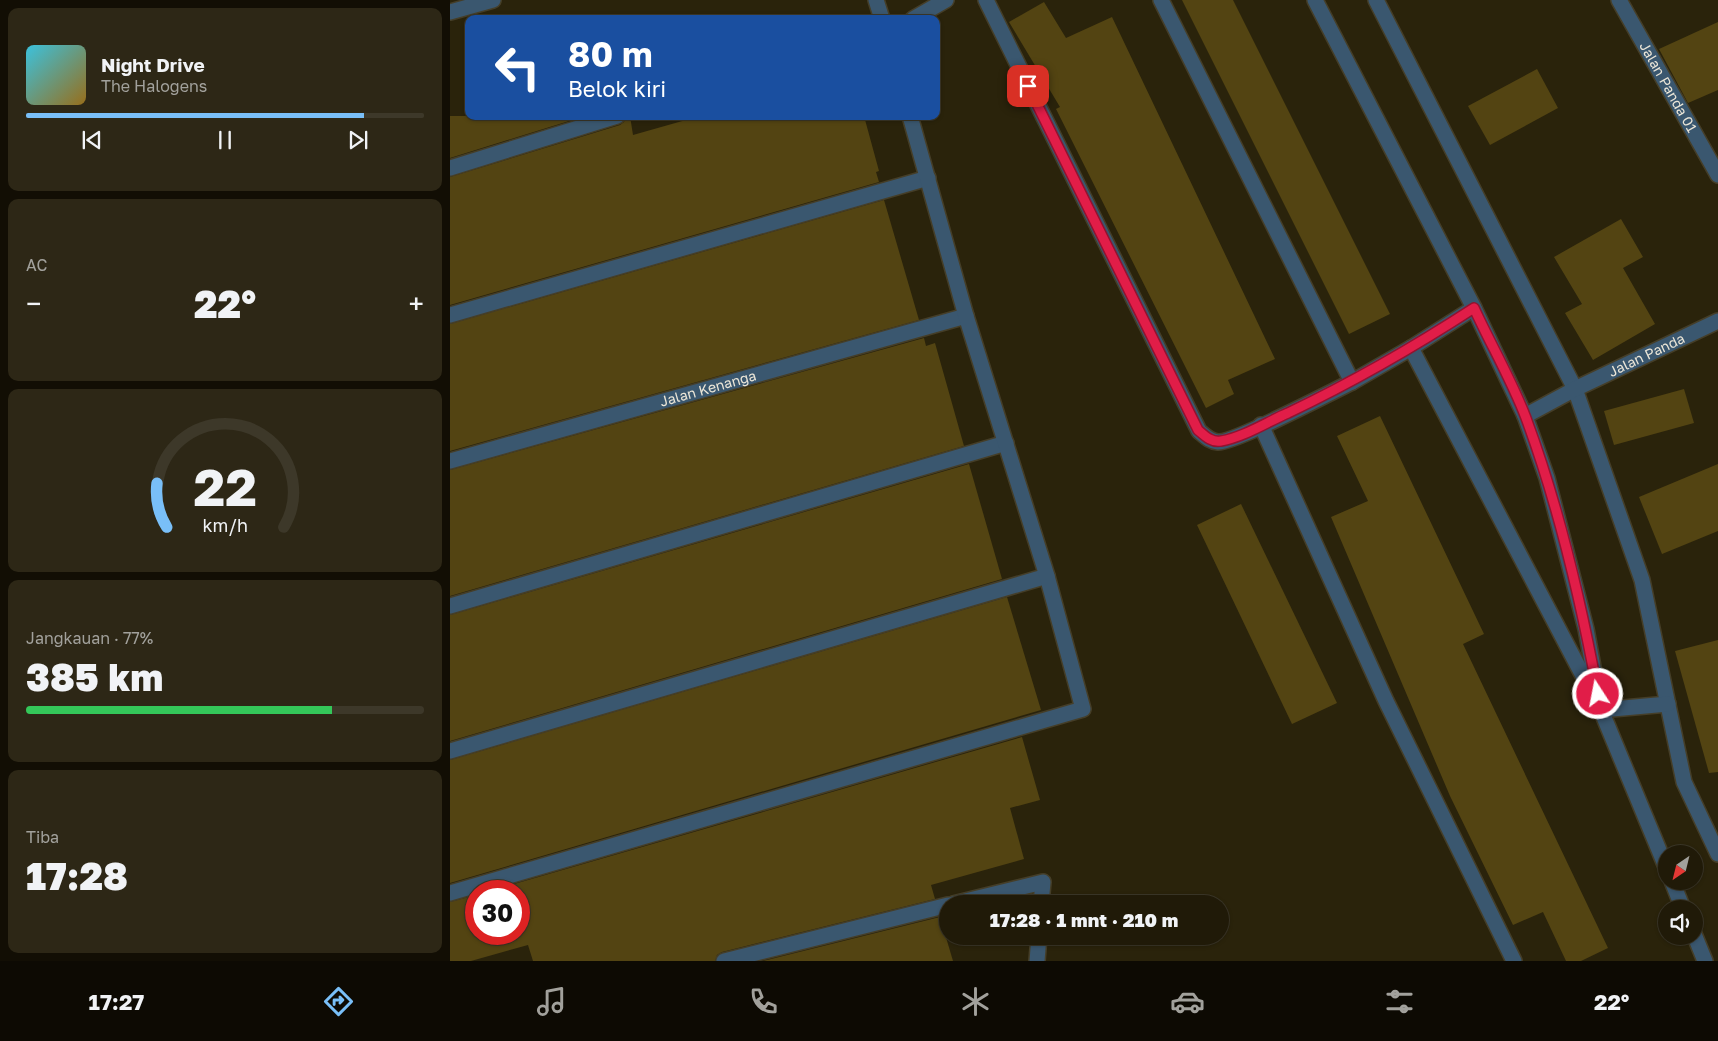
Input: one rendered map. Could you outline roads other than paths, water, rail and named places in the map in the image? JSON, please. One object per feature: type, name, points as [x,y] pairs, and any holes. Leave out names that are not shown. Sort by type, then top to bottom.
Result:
[{"type":"street","points":[[450,12],[493,0]]},
{"type":"street","points":[[876,0],[881,15]]},
{"type":"street","points":[[920,15],[946,0]]},
{"type":"street","points":[[986,0],[1198,430],[1208,439],[1220,442],[1261,426],[1352,382],[1411,348],[1474,308]]},
{"type":"street","points":[[1161,0],[1352,382]]},
{"type":"street","points":[[1315,0],[1474,308],[1525,416],[1548,478],[1586,630],[1602,710]]},
{"type":"street","points":[[1376,0],[1575,389],[1642,580],[1684,782],[1718,854]]},
{"type":"street","name":"Jalan Panda 01","points":[[1619,0],[1718,175]]},
{"type":"street","points":[[450,168],[604,120]]},
{"type":"street","points":[[450,893],[1083,709],[1047,576],[966,316],[911,120]]},
{"type":"street","points":[[450,315],[928,178]]},
{"type":"street","name":"Jalan Kenanga","points":[[450,462],[966,316]]},
{"type":"street","name":"Jalan Panda","points":[[1525,416],[1575,389],[1718,321]]},
{"type":"street","points":[[1411,348],[1602,710],[1658,847]]},
{"type":"street","points":[[1261,426],[1386,701],[1514,961]]},
{"type":"street","points":[[450,606],[1006,443]]},
{"type":"street","points":[[450,751],[1047,576]]},
{"type":"street","points":[[1602,710],[1668,704]]},
{"type":"street","points":[[990,895],[1043,882],[1042,895]]},
{"type":"street","points":[[724,961],[939,907]]},
{"type":"street","points":[[1037,961],[1038,945]]},
{"type":"street","points":[[1698,945],[1705,961]]}]
